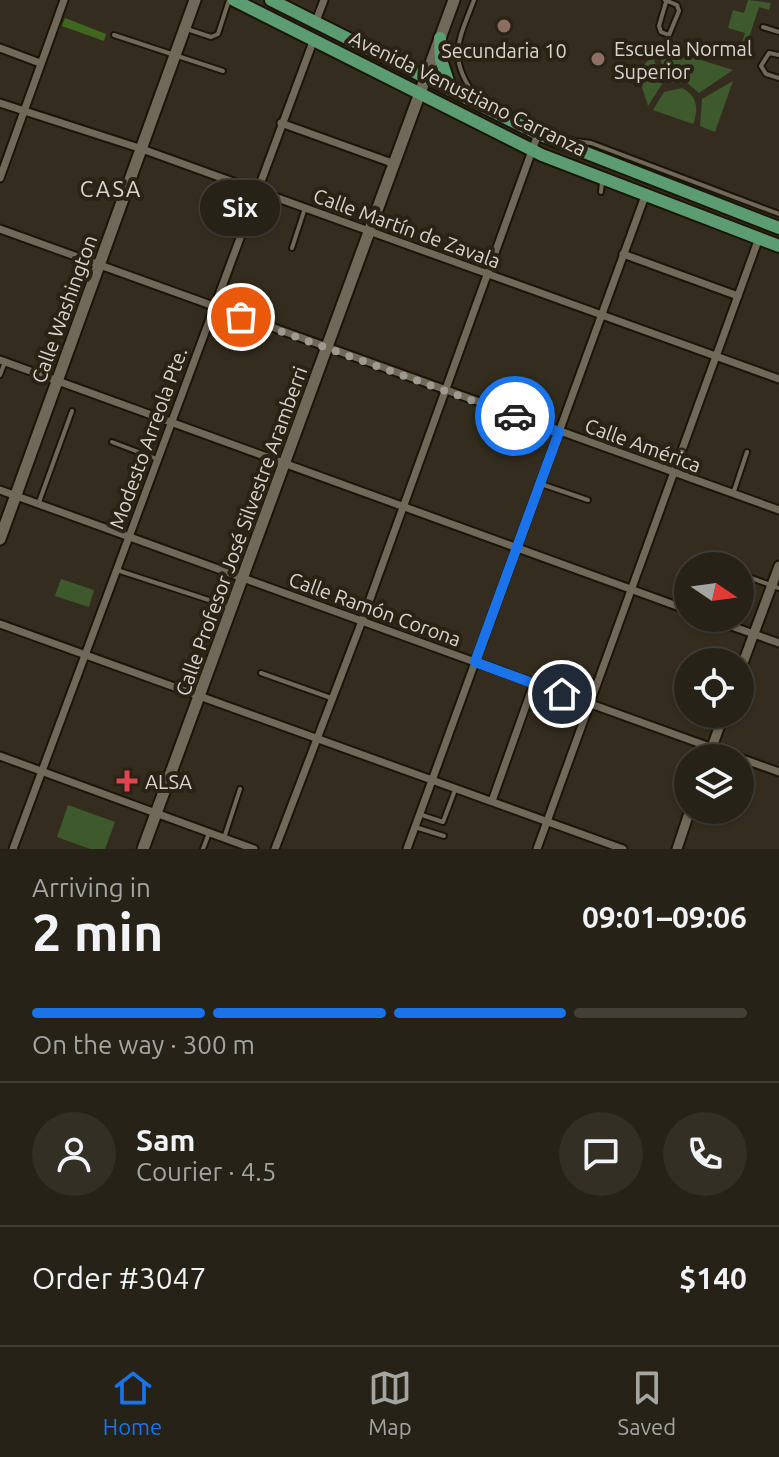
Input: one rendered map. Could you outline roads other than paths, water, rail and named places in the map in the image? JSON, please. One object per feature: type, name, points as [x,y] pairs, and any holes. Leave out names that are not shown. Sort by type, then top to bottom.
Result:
[{"type":"main road","name":"Calle Washington","points":[[0,539],[195,0]]},
{"type":"main road","name":"Avenida Venustiano Carranza","points":[[232,0],[420,91],[602,186],[645,196],[779,246]]},
{"type":"main road","name":"Avenida Venustiano Carranza","points":[[271,0],[426,75],[538,134],[779,228]]},
{"type":"main road","name":"Calle Profesor José Silvestre Aramberri","points":[[143,849],[454,0]]},
{"type":"main road","points":[[440,38],[441,60],[451,90]]},
{"type":"street","points":[[0,178],[64,0]]},
{"type":"street","points":[[316,21],[324,0]]},
{"type":"street","name":"Modesto Arreola Pte.","points":[[13,849],[314,39]]},
{"type":"street","points":[[0,48],[40,63]]},
{"type":"street","name":"Calle Martín de Zavala","points":[[0,103],[369,229],[779,379]]},
{"type":"street","points":[[281,123],[392,163]]},
{"type":"street","points":[[275,849],[362,621],[485,273],[538,134]]},
{"type":"street","points":[[407,849],[645,196]]},
{"type":"street","name":"Calle América","points":[[0,229],[779,510]]},
{"type":"street","points":[[537,849],[759,238]]},
{"type":"street","points":[[623,254],[738,296]]},
{"type":"street","points":[[2,361],[674,605]]},
{"type":"street","name":"Calle Ramón Corona","points":[[0,490],[591,704],[688,744]]},
{"type":"street","points":[[748,648],[776,586],[779,566]]},
{"type":"street","points":[[0,624],[623,849]]},
{"type":"street","points":[[748,632],[779,643]]},
{"type":"street","points":[[492,801],[534,683]]},
{"type":"street","points":[[0,756],[254,849]]},
{"type":"street","name":"Calle Ramón Corona","points":[[754,763],[779,772]]},
{"type":"street","points":[[677,849],[685,824]]},
{"type":"lane","points":[[184,29],[211,37],[218,34],[232,0]]},
{"type":"lane","points":[[474,0],[460,39],[457,65],[461,76],[484,108]]},
{"type":"lane","points":[[665,1],[677,5],[679,11],[669,35],[661,32],[659,26],[665,1]]},
{"type":"lane","points":[[763,27],[779,32]]},
{"type":"lane","points":[[114,35],[223,71]]},
{"type":"lane","points":[[779,55],[769,53],[761,66],[766,74],[779,78]]},
{"type":"lane","points":[[560,143],[574,139],[591,143],[779,214]]},
{"type":"lane","points":[[292,248],[305,208]]},
{"type":"lane","points":[[0,375],[2,361]]},
{"type":"lane","points":[[38,504],[72,411]]},
{"type":"lane","points":[[112,442],[157,459]]},
{"type":"lane","points":[[733,494],[747,452]]},
{"type":"lane","points":[[540,483],[588,500]]},
{"type":"lane","points":[[116,570],[232,608]]},
{"type":"lane","points":[[754,579],[776,586]]},
{"type":"lane","points":[[261,673],[333,699]]},
{"type":"lane","points":[[419,814],[443,822],[456,788]]},
{"type":"lane","points":[[224,838],[240,789]]},
{"type":"lane","points":[[415,827],[444,836]]},
{"type":"lane","points":[[203,849],[209,833]]},
{"type":"place","name":"Secundaria 10","points":[[504,26]]},
{"type":"place","name":"Escuela Normal Superior","points":[[598,59]]},
{"type":"place","name":"Six","points":[[241,317]]},
{"type":"place","name":"ALSA","points":[[127,781]]},
{"type":"district","name":"CASA","points":[[111,188]]}]
